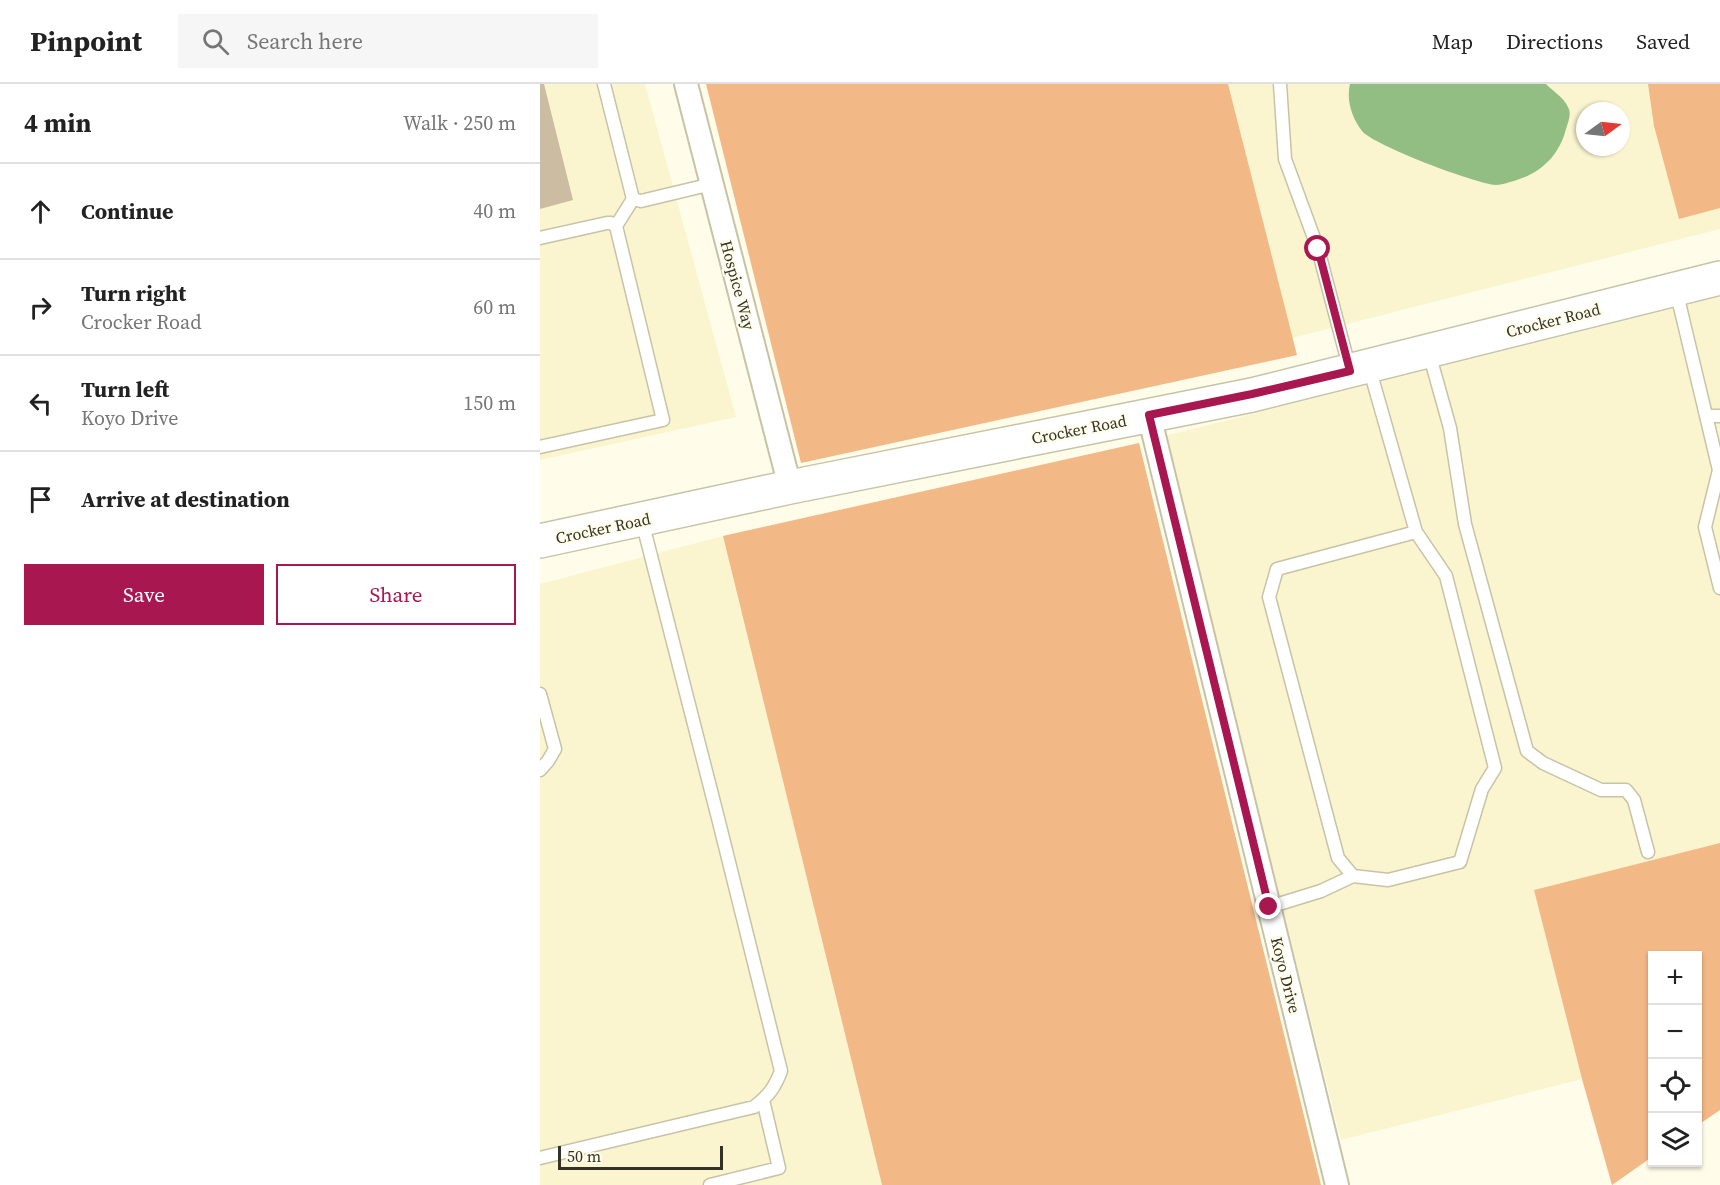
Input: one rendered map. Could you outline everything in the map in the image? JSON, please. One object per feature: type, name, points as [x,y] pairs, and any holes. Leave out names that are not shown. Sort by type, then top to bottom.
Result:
[{"type":"main road","name":"Crocker Road","points":[[540,541],[790,487],[1252,394],[1720,278]]},
{"type":"street","name":"Hospice Way","points":[[686,84],[790,487]]},
{"type":"street","name":"Koyo Drive","points":[[1149,415],[1337,1185]]},
{"type":"lane","points":[[540,447],[663,420],[616,226],[633,198],[604,84]]},
{"type":"lane","points":[[1269,907],[1321,891],[1353,876],[1388,880],[1460,862],[1482,789],[1495,768],[1446,576],[1416,532],[1285,159],[1280,84]]},
{"type":"lane","points":[[633,198],[641,201],[712,184]]},
{"type":"lane","points":[[540,238],[607,223],[616,226]]},
{"type":"lane","points":[[1676,289],[1719,470],[1705,527],[1720,588]]},
{"type":"lane","points":[[1428,351],[1450,428],[1465,524],[1527,750],[1543,764],[1601,790],[1626,790],[1634,800],[1647,852]]},
{"type":"lane","points":[[1706,416],[1720,416]]},
{"type":"lane","points":[[540,1158],[754,1107],[769,1095],[781,1071],[641,520]]},
{"type":"lane","points":[[1353,876],[1338,858],[1269,597],[1278,569],[1416,532]]},
{"type":"lane","points":[[540,694],[555,749],[540,770]]},
{"type":"lane","points":[[710,1185],[779,1168],[763,1100]]},
{"type":"shaded area","points":[[540,84],[645,84],[736,417],[540,460]]},
{"type":"shaded area","points":[[706,84],[1228,84],[1297,355],[801,463]]},
{"type":"shaded area","points":[[1228,84],[1720,84],[1720,229],[1292,338]]},
{"type":"shaded area","points":[[1350,84],[1546,84],[1561,98],[1570,112],[1563,139],[1548,162],[1524,178],[1496,185],[1426,163],[1370,137],[1362,131],[1353,115],[1349,102]]},
{"type":"shaded area","points":[[1648,84],[1720,84],[1720,208],[1679,219],[1654,126]]},
{"type":"shaded area","points":[[1720,297],[1720,843],[1534,890],[1582,1079],[1341,1140],[1164,436]]},
{"type":"shaded area","points":[[1139,443],[1321,1185],[882,1185],[723,536]]},
{"type":"shaded area","points":[[723,536],[882,1185],[540,1185],[540,584]]},
{"type":"shaded area","points":[[1720,843],[1720,1110],[1702,1122],[1702,951],[1648,951],[1648,1160],[1612,1185],[1582,1079],[1534,890]]},
{"type":"building","points":[[540,84],[544,84],[573,200],[540,209]]},
{"type":"route","points":[[1269,907],[1149,415],[1350,371],[1318,249]]}]
